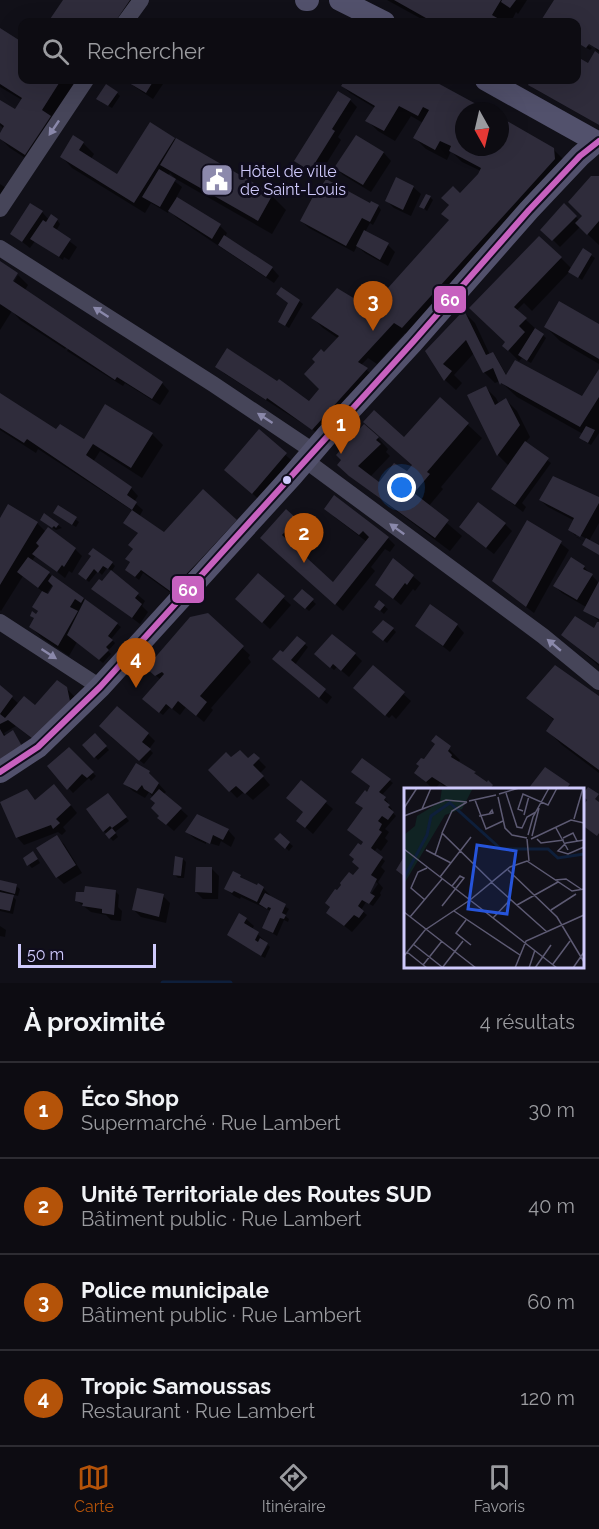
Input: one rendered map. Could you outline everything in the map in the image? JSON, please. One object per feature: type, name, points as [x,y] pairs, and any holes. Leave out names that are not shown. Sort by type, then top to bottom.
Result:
[{"type":"main road","points":[[340,0],[376,18]]},
{"type":"main road","points":[[0,772],[38,747],[100,687],[413,342],[529,210],[580,156],[598,142],[495,84]]},
{"type":"street","points":[[128,18],[141,0]]},
{"type":"street","points":[[0,209],[83,84]]},
{"type":"street","points":[[0,248],[261,415],[599,682]]},
{"type":"street","points":[[0,622],[100,687]]},
{"type":"building","points":[[63,0],[130,0],[118,18],[51,18]]},
{"type":"building","points":[[394,0],[501,0],[492,15],[497,18],[426,18]]},
{"type":"building","points":[[502,0],[516,0],[510,8],[501,2]]},
{"type":"building","points":[[554,0],[599,0],[599,50],[589,44],[586,48],[581,45],[581,18],[543,18]]},
{"type":"building","points":[[0,28],[18,39],[18,84],[58,84],[42,110],[51,116],[25,155],[0,139],[4,126],[0,123],[0,100],[15,109],[22,98],[0,84]]},
{"type":"building","points":[[595,51],[599,54],[599,125],[528,85],[581,84],[581,59],[588,63]]},
{"type":"building","points":[[106,84],[118,92],[108,106],[96,99]]},
{"type":"building","points":[[131,84],[152,84],[146,93]]},
{"type":"building","points":[[342,84],[439,84],[472,102],[455,102],[455,154],[449,151],[451,146],[440,141],[435,150],[413,138],[429,110],[423,107],[418,116],[399,106],[384,131],[365,121],[375,106],[341,86]]},
{"type":"building","points":[[338,91],[351,99],[332,129],[335,131],[310,171],[294,161]]},
{"type":"building","points":[[150,122],[175,138],[134,203],[60,157],[73,135],[84,142],[79,150],[117,174]]},
{"type":"building","points":[[509,122],[554,148],[555,159],[402,328],[394,323],[358,362],[368,368],[312,430],[267,398],[266,400],[215,367],[227,348],[277,381],[279,379],[309,401],[319,389],[304,374],[315,362],[312,359],[321,349],[324,352],[339,336],[311,318],[337,288],[370,308],[449,220],[441,214],[449,205],[441,198],[453,186],[460,193],[481,168],[458,156],[509,156]]},
{"type":"building","points":[[356,135],[384,152],[363,185],[334,168]]},
{"type":"building","name":"Hôtel de ville de Saint-Louis","points":[[176,138],[273,194],[258,221],[160,165]]},
{"type":"building","points":[[159,169],[176,179],[160,207],[142,197]]},
{"type":"building","points":[[591,176],[599,176],[599,221],[587,235],[575,223],[582,216],[568,202]]},
{"type":"building","points":[[396,177],[414,186],[403,210],[385,201]]},
{"type":"building","points":[[326,179],[370,203],[371,201],[379,205],[370,222],[362,218],[346,246],[300,221],[317,189],[319,190]]},
{"type":"building","points":[[426,194],[431,196],[424,209],[419,207]]},
{"type":"building","points":[[177,197],[221,224],[212,239],[168,211]]},
{"type":"building","points":[[30,203],[43,211],[22,242],[10,234]]},
{"type":"building","points":[[564,203],[577,216],[552,241],[540,230]]},
{"type":"building","points":[[51,214],[58,219],[53,227],[71,239],[59,257],[30,239],[43,220],[46,222]]},
{"type":"building","points":[[364,230],[389,243],[380,260],[356,246]]},
{"type":"building","points":[[224,235],[273,267],[266,277],[218,245]]},
{"type":"building","points":[[539,236],[562,257],[514,307],[527,318],[519,326],[525,332],[508,351],[502,346],[505,342],[469,308]]},
{"type":"building","points":[[583,248],[592,254],[578,278],[568,272]]},
{"type":"building","points":[[0,261],[18,273],[13,281],[163,382],[152,399],[117,377],[115,380],[0,304]]},
{"type":"building","points":[[281,287],[300,300],[285,326],[278,322],[288,303],[276,294]]},
{"type":"building","points":[[559,301],[599,324],[599,359],[544,327]]},
{"type":"building","points":[[464,310],[486,355],[493,352],[506,375],[515,360],[582,396],[599,369],[599,397],[580,427],[501,383],[500,385],[493,368],[483,373],[466,340],[443,364],[452,371],[444,381],[425,351]]},
{"type":"building","points":[[535,328],[544,334],[527,361],[518,355]]},
{"type":"building","points":[[486,386],[495,405],[506,398],[520,425],[497,456],[467,395]]},
{"type":"building","points":[[0,393],[56,429],[60,424],[84,439],[105,404],[153,433],[131,468],[93,444],[86,455],[132,487],[127,495],[137,502],[132,510],[27,439],[24,443],[0,428]]},
{"type":"building","points":[[440,397],[469,423],[427,472],[430,474],[414,493],[449,520],[435,538],[349,476],[337,465],[341,460],[336,455],[364,424],[379,437],[376,440],[381,444],[358,466],[379,482],[394,463],[407,471],[412,465],[363,422],[374,410],[404,437]]},
{"type":"building","points":[[586,426],[595,430],[588,443],[579,438]]},
{"type":"building","points":[[259,429],[287,453],[252,494],[224,470]]},
{"type":"building","points":[[525,441],[549,458],[515,505],[491,489]]},
{"type":"building","points":[[553,476],[599,497],[599,503],[580,537],[568,530],[574,518],[539,500]]},
{"type":"building","points":[[203,489],[237,520],[200,560],[170,591],[141,570],[135,577],[125,570],[130,562],[125,559],[133,549],[128,545],[138,533],[123,523],[132,510],[164,532]]},
{"type":"building","points":[[334,495],[389,537],[335,605],[260,538],[286,509],[297,519],[282,535],[333,582],[369,537],[363,531],[359,535],[324,509]]},
{"type":"building","points":[[478,502],[506,523],[486,548],[459,527]]},
{"type":"building","points":[[8,504],[38,522],[0,585],[0,518]]},
{"type":"building","points":[[58,505],[77,517],[72,525],[53,513]]},
{"type":"building","points":[[44,513],[59,524],[56,528],[40,520]]},
{"type":"building","points":[[527,520],[562,541],[526,607],[492,581]]},
{"type":"building","points":[[48,527],[76,548],[64,567],[62,565],[57,572],[32,554],[39,546],[36,543]]},
{"type":"building","points":[[586,538],[599,545],[599,555],[582,545]]},
{"type":"building","points":[[93,548],[113,562],[108,569],[103,566],[98,573],[94,569],[86,580],[78,574],[91,556],[88,554]]},
{"type":"building","points":[[28,557],[50,572],[38,588],[17,572]]},
{"type":"building","points":[[571,557],[585,566],[583,569],[593,574],[577,600],[553,586]]},
{"type":"building","points":[[393,558],[414,575],[393,599],[375,585]]},
{"type":"building","points":[[111,570],[139,593],[135,598],[142,604],[132,618],[91,589]]},
{"type":"building","points":[[258,573],[285,596],[262,623],[235,599]]},
{"type":"building","points":[[52,575],[84,598],[81,603],[75,599],[70,607],[78,611],[58,646],[29,627],[34,618],[30,616],[32,611],[36,614],[38,611],[32,607],[42,591],[48,594],[53,586],[48,581]]},
{"type":"building","points":[[599,581],[599,619],[583,611]]},
{"type":"building","points":[[302,589],[314,599],[305,609],[293,599]]},
{"type":"building","points":[[85,599],[118,623],[108,636],[113,640],[106,647],[109,650],[99,660],[67,635]]},
{"type":"building","points":[[379,600],[385,605],[380,611],[374,607]]},
{"type":"building","points":[[430,604],[458,624],[443,646],[415,626]]},
{"type":"building","points":[[208,613],[244,646],[200,696],[207,702],[196,716],[178,701],[172,709],[166,704],[159,713],[142,699],[164,674],[162,672],[155,676],[146,668],[190,617]]},
{"type":"building","points":[[575,616],[594,628],[599,622],[599,664],[561,635]]},
{"type":"building","points":[[383,620],[394,628],[383,641],[372,632]]},
{"type":"building","points":[[332,634],[356,653],[341,671],[333,664],[330,668],[314,654]]},
{"type":"building","points":[[297,636],[306,643],[291,660],[326,689],[319,698],[272,659],[280,650],[283,652]]},
{"type":"building","points":[[373,665],[405,692],[385,716],[353,688]]},
{"type":"building","points":[[555,665],[599,696],[599,770],[546,731],[554,719],[526,698]]},
{"type":"building","points":[[57,680],[67,687],[70,701],[33,739],[8,720],[0,724],[0,714],[5,718],[24,696],[35,705]]},
{"type":"building","points":[[0,685],[13,696],[0,714]]},
{"type":"building","points":[[117,706],[149,733],[142,742],[151,749],[139,761],[99,726]]},
{"type":"building","points":[[0,729],[4,736],[13,730],[23,748],[0,761]]},
{"type":"building","points":[[95,733],[107,746],[94,758],[82,745]]},
{"type":"building","points":[[436,735],[451,746],[448,751],[451,757],[493,785],[491,788],[449,788],[432,777],[426,782],[414,773],[419,766],[416,764],[421,758],[424,759],[435,744],[431,741]]},
{"type":"building","points":[[69,747],[94,772],[87,778],[82,774],[67,790],[47,766]]},
{"type":"building","points":[[240,750],[248,758],[254,753],[260,758],[253,765],[264,776],[245,794],[236,786],[229,792],[208,770],[226,752],[231,757]]},
{"type":"building","points":[[362,758],[391,779],[379,792],[386,797],[384,800],[394,812],[388,820],[382,816],[378,821],[382,824],[379,830],[382,832],[371,848],[383,857],[371,875],[377,879],[370,893],[375,896],[369,904],[362,900],[358,906],[364,911],[359,918],[354,915],[344,926],[326,913],[330,907],[325,903],[349,872],[353,875],[359,868],[352,862],[354,859],[349,855],[358,843],[361,845],[363,842],[347,830],[363,808],[355,803],[370,786],[351,772]]},
{"type":"building","points":[[136,763],[150,771],[149,773],[159,783],[152,794],[142,785],[137,791],[123,784]]},
{"type":"building","points":[[545,767],[570,784],[567,788],[529,788]]},
{"type":"building","points":[[301,780],[327,801],[305,828],[296,821],[303,812],[286,798]]},
{"type":"building","points":[[54,784],[71,805],[56,819],[60,823],[53,829],[51,825],[16,838],[0,802],[27,789],[35,800]]},
{"type":"building","points":[[588,787],[599,794],[595,799],[599,802],[599,833],[597,836],[584,826],[584,804],[587,800],[584,792]]},
{"type":"building","points":[[159,789],[182,808],[166,825],[157,818],[159,816],[151,808],[155,803],[150,799]]},
{"type":"building","points":[[108,793],[127,817],[103,832],[86,809]]},
{"type":"building","points":[[197,814],[229,829],[223,840],[213,835],[210,844],[185,832]]},
{"type":"building","points":[[112,828],[116,833],[109,839],[105,834]]},
{"type":"building","points":[[280,833],[290,842],[285,849],[274,839]]},
{"type":"building","points":[[57,835],[76,865],[56,878],[36,848]]},
{"type":"building","points":[[33,851],[38,859],[27,866],[23,858]]},
{"type":"building","points":[[175,856],[183,858],[181,876],[173,875]]},
{"type":"building","points":[[404,857],[404,876],[396,870]]},
{"type":"building","points":[[196,867],[212,867],[212,893],[195,892]]},
{"type":"building","points":[[233,871],[241,875],[240,877],[264,887],[257,902],[234,891],[232,893],[224,889]]},
{"type":"building","points":[[0,880],[17,884],[15,894],[0,890]]},
{"type":"building","points":[[85,886],[116,890],[114,915],[102,913],[102,909],[82,906],[83,903],[75,901],[76,892],[84,892]]},
{"type":"building","points":[[137,888],[164,894],[159,917],[132,910]]},
{"type":"building","points":[[0,892],[14,895],[10,911],[0,909]]},
{"type":"building","points":[[265,893],[286,904],[282,913],[286,915],[284,919],[280,918],[273,933],[262,928],[271,908],[267,909],[259,904]]},
{"type":"building","points":[[239,913],[247,918],[244,923],[259,932],[255,940],[258,942],[260,938],[268,943],[261,956],[227,935]]},
{"type":"waterway","points":[[163,983],[230,983]]},
{"type":"transit line","name":"60","points":[[0,772],[38,747],[100,687],[413,342],[529,210],[580,156],[599,141]]},
{"type":"place","name":"Hôtel de ville de Saint-Louis","points":[[217,180]]},
{"type":"place","name":"Police municipale","points":[[373,331]]},
{"type":"place","name":"Éco Shop","points":[[341,454]]},
{"type":"place","name":"Unité Territoriale des Routes SUD","points":[[304,563]]},
{"type":"place","name":"Tropic Samoussas","points":[[136,688]]}]
